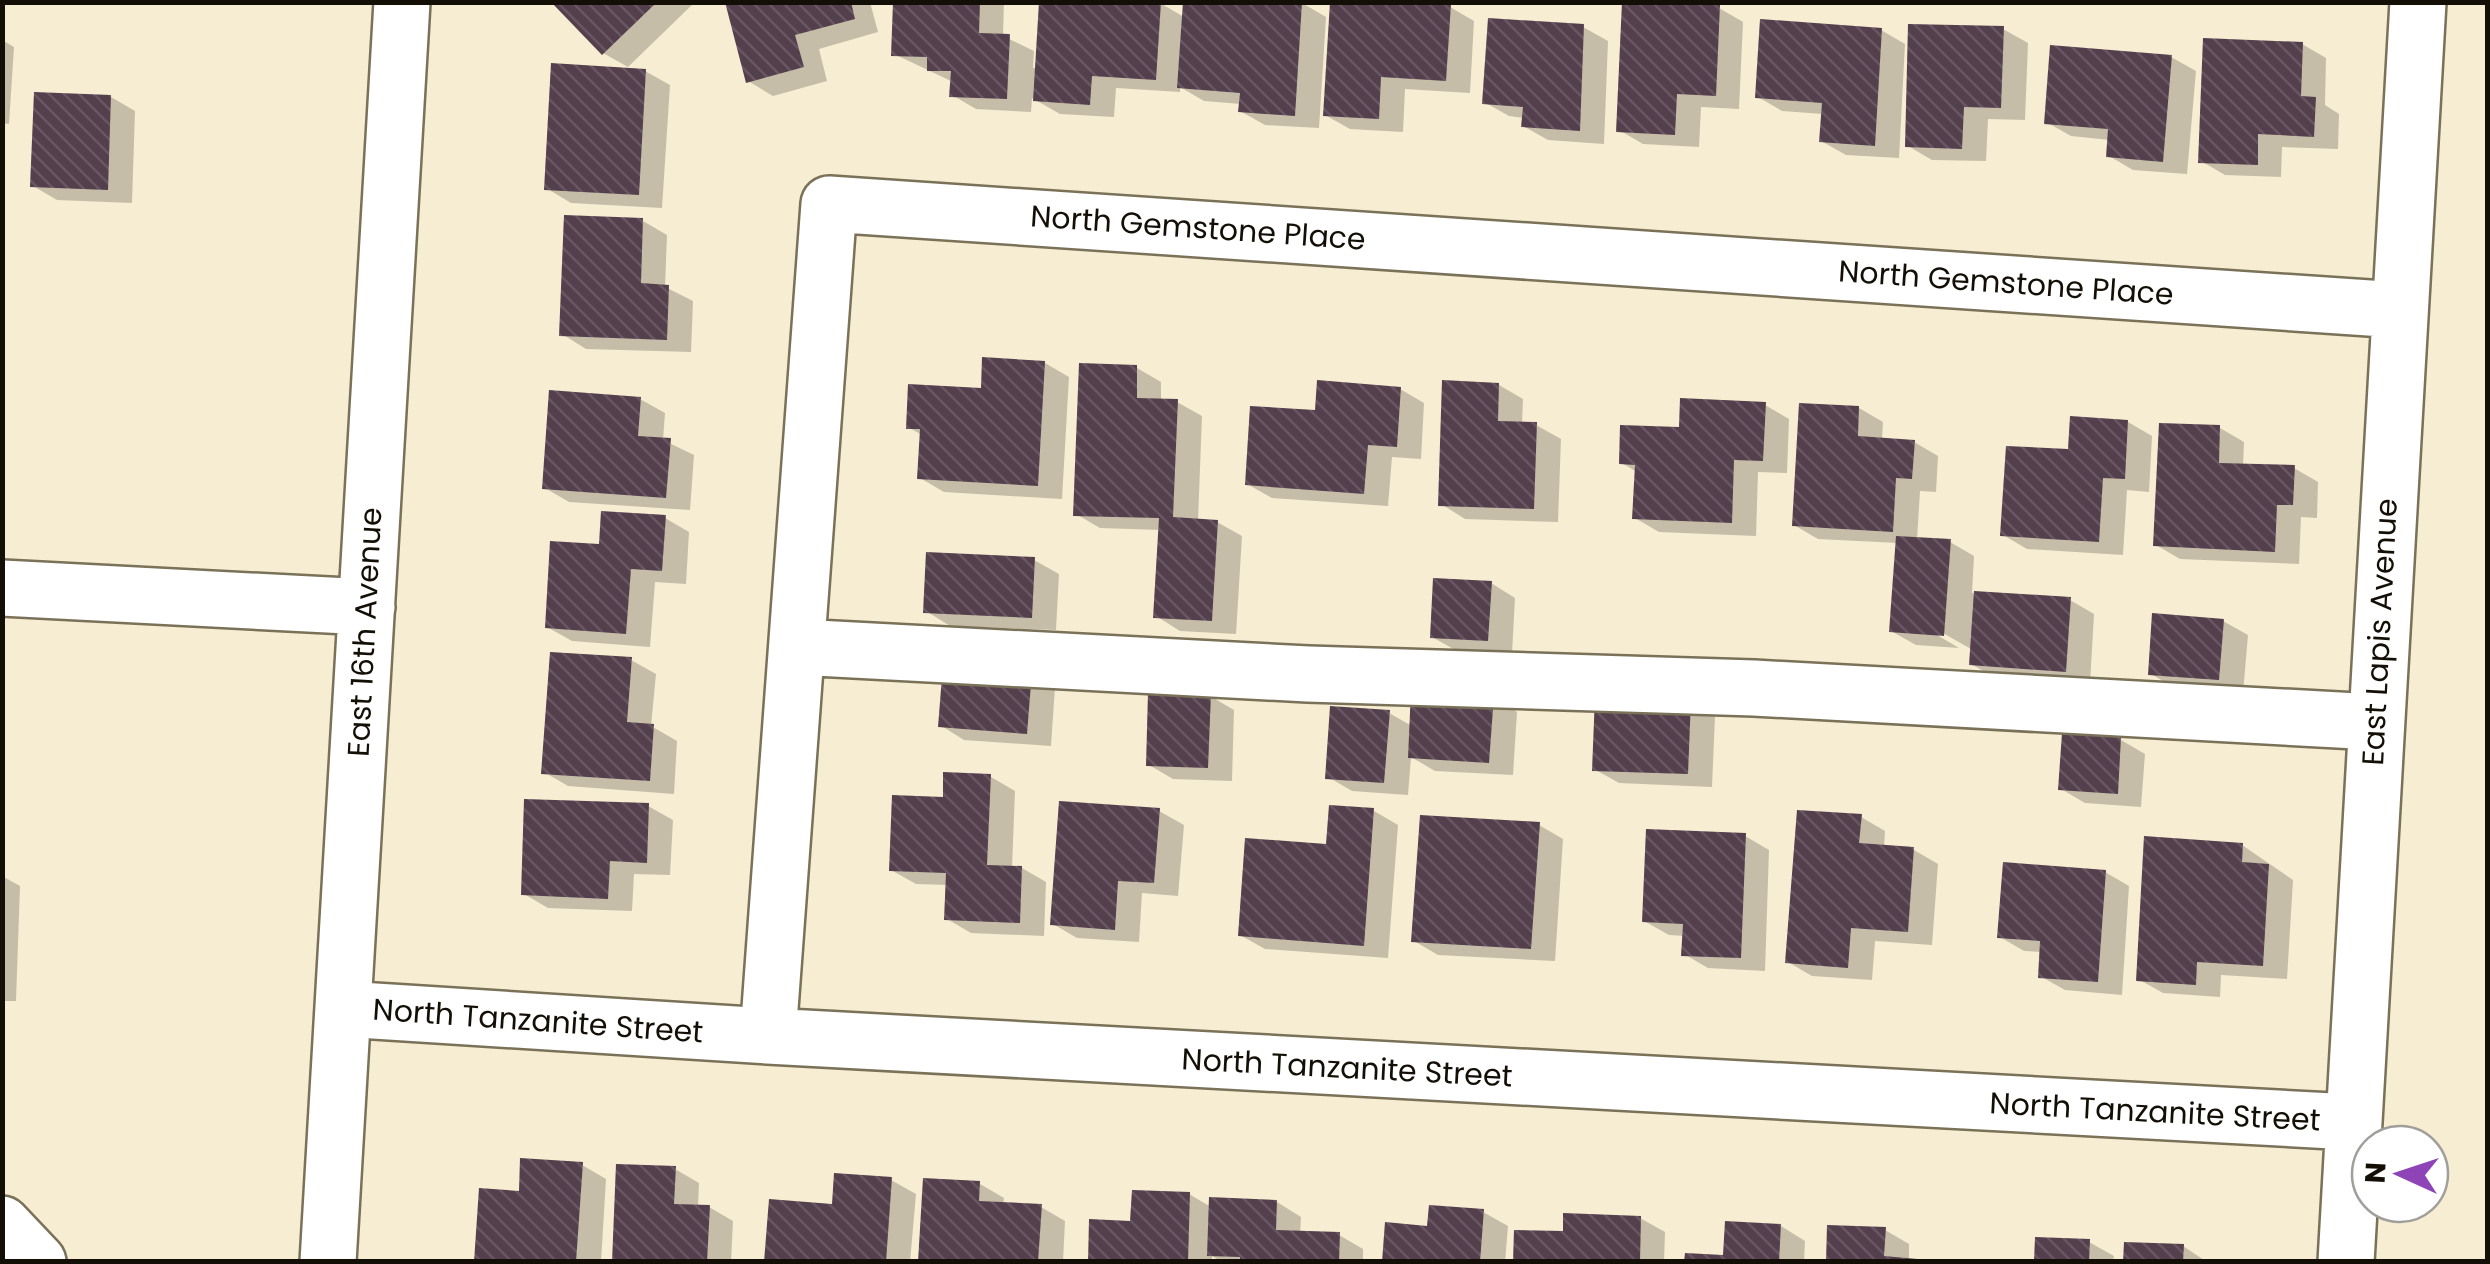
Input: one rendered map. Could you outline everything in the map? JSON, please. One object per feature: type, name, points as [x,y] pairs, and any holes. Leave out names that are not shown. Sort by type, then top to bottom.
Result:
[{"type":"street","name":"East 16th Avenue","points":[[328,1262],[402,2]]},
{"type":"street","name":"East Lapis Avenue","points":[[2346,1262],[2418,2]]},
{"type":"street","name":"North Gemstone Place","points":[[768,1036],[829,204],[2400,310]]},
{"type":"street","points":[[13,599],[366,607]]},
{"type":"street","points":[[797,646],[1308,674],[1754,688],[2375,722]]},
{"type":"street","name":"North Tanzanite Street","points":[[343,1009],[768,1036],[2351,1122]]},
{"type":"street","points":[[2,1224],[38,1262]]},
{"type":"building","points":[[551,2],[657,2],[602,55]]},
{"type":"building","points":[[725,2],[851,2],[855,19],[795,35],[804,67],[746,83]]},
{"type":"building","points":[[893,2],[980,2],[979,33],[1010,34],[1007,99],[949,97],[951,71],[927,71],[927,57],[891,56]]},
{"type":"building","points":[[1039,2],[1161,2],[1156,80],[1092,76],[1090,105],[1033,101]]},
{"type":"building","points":[[1183,2],[1302,2],[1295,116],[1238,112],[1240,93],[1177,88]]},
{"type":"building","points":[[1330,2],[1451,4],[1446,81],[1381,77],[1379,119],[1323,116]]},
{"type":"building","points":[[1622,2],[1720,5],[1716,96],[1677,94],[1675,135],[1616,132]]},
{"type":"building","points":[[1488,18],[1584,24],[1580,131],[1521,127],[1523,107],[1482,104]]},
{"type":"building","points":[[1760,19],[1882,28],[1875,146],[1819,142],[1822,103],[1755,98]]},
{"type":"building","points":[[1908,24],[2004,26],[2001,108],[1964,107],[1962,149],[1905,147]]},
{"type":"building","points":[[2203,38],[2303,42],[2301,96],[2316,97],[2314,137],[2258,134],[2258,165],[2198,163]]},
{"type":"building","points":[[2050,45],[2172,55],[2163,162],[2106,157],[2108,129],[2044,124]]},
{"type":"building","points":[[551,63],[646,69],[639,195],[544,190]]},
{"type":"building","points":[[34,92],[111,95],[108,190],[30,187]]},
{"type":"building","points":[[564,215],[643,218],[641,283],[669,285],[667,340],[559,336]]},
{"type":"building","points":[[982,357],[1045,361],[1038,486],[917,479],[920,429],[906,429],[908,384],[981,388]]},
{"type":"building","points":[[1079,363],[1137,365],[1137,398],[1178,399],[1173,517],[1218,520],[1212,621],[1153,618],[1159,518],[1073,516]]},
{"type":"building","points":[[1317,380],[1401,387],[1397,447],[1368,445],[1364,494],[1245,485],[1250,406],[1315,410]]},
{"type":"building","points":[[1442,380],[1499,383],[1498,421],[1537,422],[1534,509],[1438,506]]},
{"type":"building","points":[[549,390],[641,397],[638,436],[671,438],[666,498],[542,489]]},
{"type":"building","points":[[1680,398],[1766,402],[1763,461],[1734,460],[1732,523],[1632,519],[1635,465],[1619,464],[1620,425],[1679,427]]},
{"type":"building","points":[[1799,403],[1859,406],[1858,436],[1915,440],[1912,479],[1896,478],[1893,532],[1792,526]]},
{"type":"building","points":[[2070,416],[2128,420],[2125,479],[2103,478],[2099,542],[2000,536],[2006,446],[2068,449]]},
{"type":"building","points":[[2159,423],[2220,425],[2219,463],[2295,465],[2293,505],[2277,505],[2275,552],[2153,546]]},
{"type":"building","points":[[601,511],[666,515],[662,571],[631,569],[626,634],[545,628],[550,541],[599,544]]},
{"type":"building","points":[[1896,536],[1951,539],[1944,636],[1889,632]]},
{"type":"building","points":[[926,552],[1035,557],[1032,618],[923,613]]},
{"type":"building","points":[[1433,578],[1492,581],[1488,641],[1430,638]]},
{"type":"building","points":[[1974,591],[2071,597],[2066,672],[1969,665]]},
{"type":"building","points":[[2152,613],[2224,619],[2219,680],[2148,675]]},
{"type":"building","points":[[550,652],[632,657],[627,722],[654,724],[650,781],[541,774]]},
{"type":"building","points":[[943,664],[1032,671],[1027,734],[938,727]]},
{"type":"building","points":[[1411,690],[1494,695],[1489,763],[1408,758]]},
{"type":"building","points":[[1148,692],[1211,694],[1208,768],[1146,766]]},
{"type":"building","points":[[1595,696],[1691,700],[1688,774],[1592,771]]},
{"type":"building","points":[[1330,706],[1390,710],[1384,783],[1325,779]]},
{"type":"building","points":[[2062,733],[2121,737],[2118,794],[2058,790]]},
{"type":"building","points":[[943,772],[991,774],[987,865],[1022,866],[1020,923],[944,920],[946,873],[889,871],[892,795],[943,797]]},
{"type":"building","points":[[524,799],[649,803],[647,863],[610,861],[608,899],[521,895]]},
{"type":"building","points":[[1059,801],[1160,808],[1154,883],[1118,881],[1115,930],[1050,925]]},
{"type":"building","points":[[1329,805],[1374,808],[1364,946],[1238,936],[1245,838],[1326,844]]},
{"type":"building","points":[[1797,810],[1862,814],[1859,843],[1914,847],[1908,932],[1851,928],[1848,968],[1785,963]]},
{"type":"building","points":[[1420,815],[1540,822],[1531,949],[1411,942]]},
{"type":"building","points":[[1646,829],[1746,833],[1741,958],[1681,956],[1683,924],[1642,922]]},
{"type":"building","points":[[2144,836],[2243,843],[2242,862],[2269,864],[2263,966],[2197,962],[2196,985],[2136,981]]},
{"type":"building","points":[[2003,862],[2106,870],[2098,982],[2038,978],[2040,941],[1997,938]]},
{"type":"building","points":[[520,1158],[583,1162],[576,1262],[474,1262],[479,1188],[519,1191]]},
{"type":"building","points":[[616,1164],[676,1166],[674,1204],[710,1205],[707,1262],[612,1262]]},
{"type":"building","points":[[834,1173],[892,1177],[886,1262],[764,1262],[769,1199],[832,1204]]},
{"type":"building","points":[[923,1178],[980,1181],[979,1201],[1042,1204],[1038,1262],[918,1262]]},
{"type":"building","points":[[1132,1190],[1190,1192],[1188,1262],[1088,1262],[1089,1219],[1130,1221]]},
{"type":"building","points":[[1209,1197],[1277,1200],[1276,1230],[1340,1232],[1339,1262],[1240,1262],[1240,1257],[1207,1256]]},
{"type":"building","points":[[1429,1205],[1484,1209],[1480,1262],[1382,1262],[1385,1222],[1427,1226]]},
{"type":"building","points":[[1563,1213],[1641,1216],[1640,1262],[1513,1262],[1514,1230],[1563,1231]]},
{"type":"building","points":[[1725,1221],[1781,1224],[1779,1262],[1684,1262],[1685,1253],[1723,1255]]},
{"type":"building","points":[[1827,1225],[1886,1227],[1884,1256],[1951,1262],[1826,1262]]},
{"type":"building","points":[[2035,1237],[2090,1239],[2089,1262],[2034,1262]]},
{"type":"building","points":[[2124,1242],[2184,1244],[2183,1262],[2123,1262]]}]
